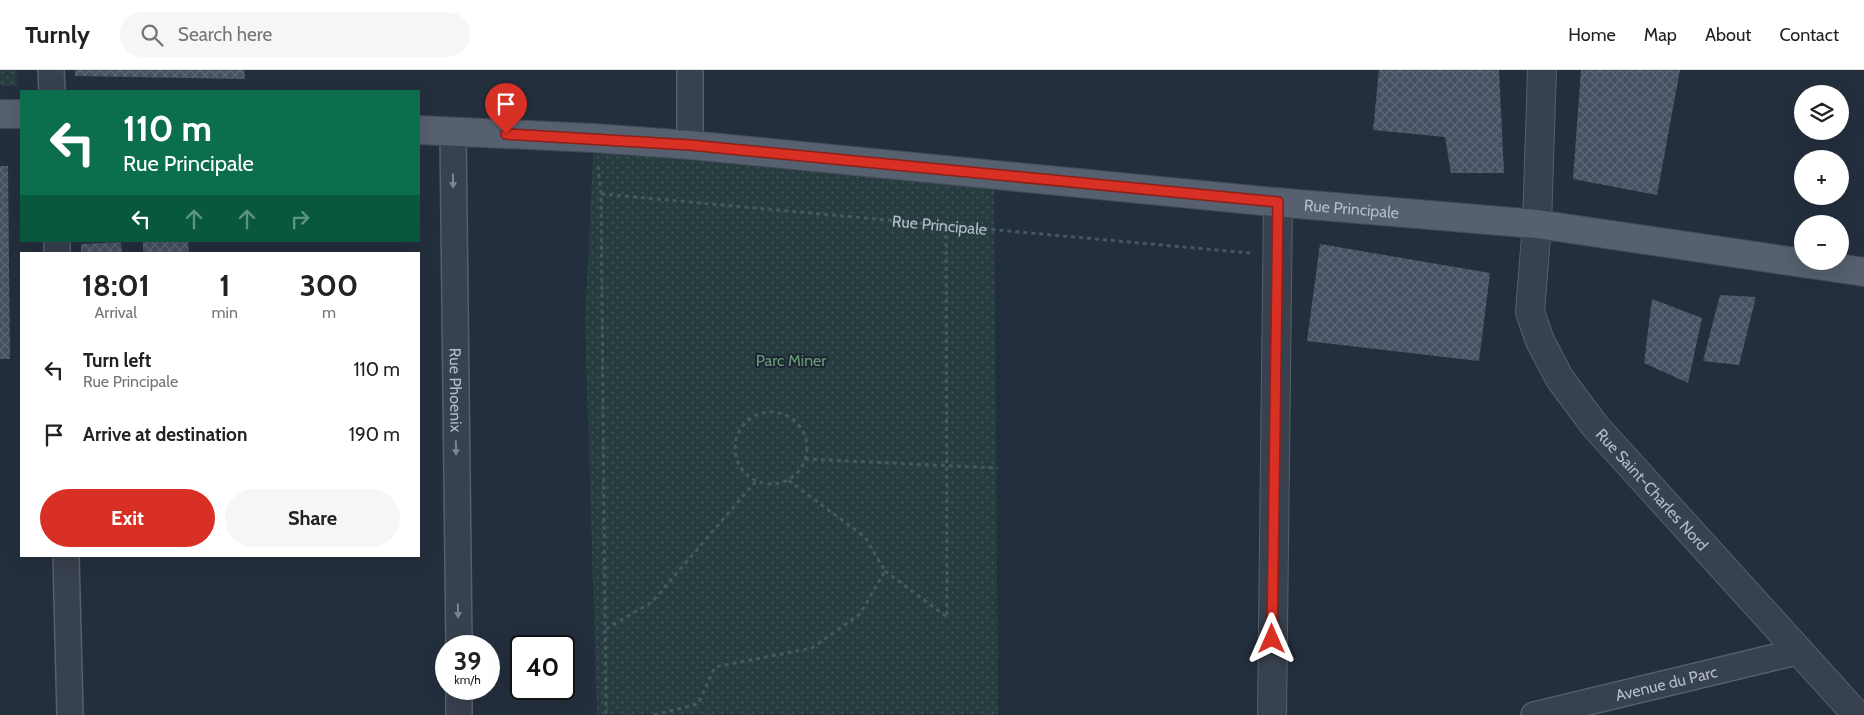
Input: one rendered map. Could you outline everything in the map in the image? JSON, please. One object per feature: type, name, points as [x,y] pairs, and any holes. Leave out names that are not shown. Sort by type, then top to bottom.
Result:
[{"type":"main road","points":[[0,114],[20,114]]},
{"type":"main road","name":"Rue Principale","points":[[420,130],[594,138],[690,145],[1278,202],[1537,224],[1864,272]]},
{"type":"street","points":[[51,70],[52,90]]},
{"type":"street","points":[[690,70],[690,145]]},
{"type":"street","name":"Rue Saint-Charles Nord","points":[[1542,70],[1537,224],[1530,312],[1540,341],[1560,379],[1595,426],[1857,715]]},
{"type":"street","name":"Rue Phoenix","points":[[453,132],[458,635]]},
{"type":"street","points":[[1272,715],[1278,202]]},
{"type":"street","points":[[66,557],[70,715]]},
{"type":"street","name":"Avenue du Parc","points":[[1534,715],[1800,652]]},
{"type":"street","points":[[459,700],[459,715]]},
{"type":"path","name":"Rue Principale","points":[[606,629],[601,194],[1277,256]]},
{"type":"path","points":[[788,480],[865,537],[885,571],[947,617],[946,226]]},
{"type":"path","points":[[777,412],[788,416],[797,423],[806,440],[806,459],[802,467],[788,480],[767,484],[756,481],[746,474],[739,465],[735,442],[739,431],[747,421],[757,415],[777,412]]},
{"type":"path","points":[[806,459],[998,468]]},
{"type":"path","points":[[606,715],[606,629],[652,602],[756,481]]},
{"type":"path","points":[[654,715],[698,704],[716,666],[812,648],[860,614],[885,571]]},
{"type":"green space","points":[[0,70],[16,70],[17,86],[0,86]]},
{"type":"green space","name":"Parc Miner","points":[[594,138],[994,174],[998,715],[597,715],[585,321]]},
{"type":"building","points":[[75,70],[244,70],[245,79],[75,76]]},
{"type":"building","points":[[1379,70],[1499,70],[1504,173],[1451,173],[1445,137],[1373,130]]},
{"type":"building","points":[[1581,70],[1680,70],[1657,195],[1573,179]]},
{"type":"building","points":[[0,166],[8,166],[10,359],[0,359]]},
{"type":"building","points":[[121,242],[122,252],[81,252],[81,244]]},
{"type":"building","points":[[143,242],[188,242],[189,252],[143,252]]},
{"type":"building","points":[[1320,244],[1490,273],[1479,361],[1307,341]]},
{"type":"building","points":[[1720,295],[1756,297],[1739,365],[1703,361]]},
{"type":"building","points":[[1652,299],[1702,318],[1688,383],[1644,363]]},
{"type":"route","points":[[506,134],[690,145],[1278,202],[1272,639]]}]
